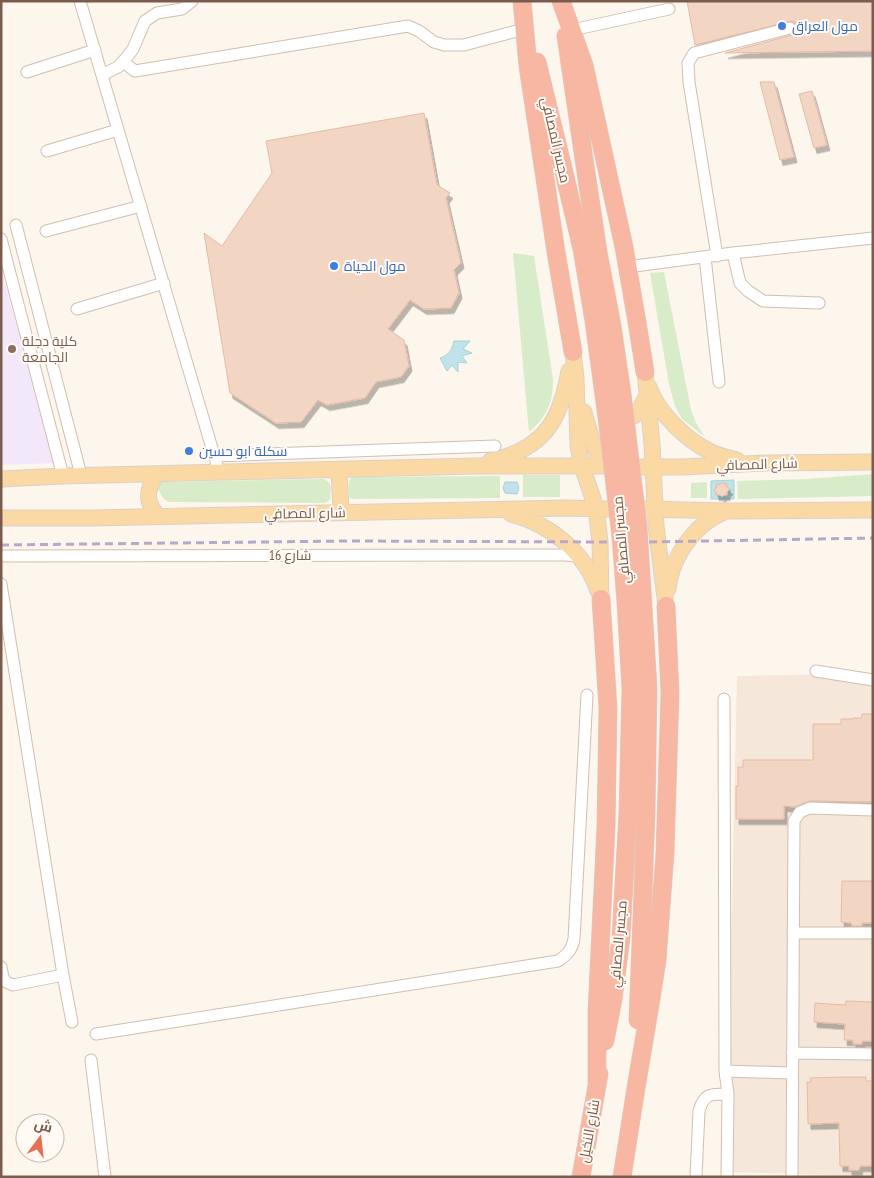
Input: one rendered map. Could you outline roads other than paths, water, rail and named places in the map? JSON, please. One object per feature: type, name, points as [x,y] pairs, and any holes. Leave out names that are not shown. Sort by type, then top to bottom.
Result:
[{"type":"highway","points":[[522,1],[528,66],[554,243],[573,352]]},
{"type":"highway","name":"مجسر المصافي","points":[[522,1],[582,248],[608,424],[621,537],[626,602],[631,689],[628,813],[621,938],[614,991],[597,1085]]},
{"type":"highway","points":[[561,1],[584,65],[627,267],[645,372]]},
{"type":"highway","name":"مجسر المصافي","points":[[561,1],[584,159],[621,384],[638,536],[648,688],[646,813],[636,1088]]},
{"type":"highway","points":[[597,1085],[597,1012],[606,827],[608,708],[601,593]]},
{"type":"highway","points":[[622,1177],[657,960],[664,853],[670,693],[665,598]]},
{"type":"highway","name":"شارع النخيل","points":[[581,1177],[597,1085]]},
{"type":"main road","points":[[573,352],[576,378],[578,446],[582,466],[602,509],[600,542],[601,593]]},
{"type":"main road","points":[[476,466],[514,454],[534,443],[547,430],[558,415],[573,352]]},
{"type":"main road","points":[[645,372],[649,507],[657,542],[665,598]]},
{"type":"main road","points":[[645,372],[652,395],[667,417],[689,438],[711,452],[738,461],[766,463]]},
{"type":"main road","points":[[1,479],[81,475],[476,466],[605,466],[588,431],[576,378]]},
{"type":"main road","points":[[580,394],[590,414],[599,421]]},
{"type":"main road","points":[[634,416],[647,395]]},
{"type":"main road","name":"شارع المصافي","points":[[647,467],[873,462]]},
{"type":"main road","points":[[339,469],[341,512]]},
{"type":"main road","points":[[157,474],[151,482],[148,496],[149,503],[158,516]]},
{"type":"main road","points":[[129,517],[139,503],[140,496],[137,482],[131,475]]},
{"type":"main road","points":[[649,507],[726,511],[873,510]]},
{"type":"main road","name":"شارع المصافي","points":[[1,518],[566,508],[602,509]]},
{"type":"main road","points":[[497,510],[524,517],[549,529],[566,542],[588,568],[601,593]]},
{"type":"main road","points":[[665,598],[669,578],[677,557],[687,542],[706,523],[726,511]]},
{"type":"main road","points":[[601,593],[608,576],[615,570]]},
{"type":"main road","points":[[651,573],[654,575],[665,598]]},
{"type":"street","points":[[80,1],[219,472]]},
{"type":"street","points":[[102,76],[123,62],[133,49],[145,21],[157,13],[182,9],[192,1]]},
{"type":"street","points":[[572,30],[669,9]]},
{"type":"street","points":[[123,62],[135,71],[408,26],[444,46],[464,45],[524,29]]},
{"type":"street","points":[[717,256],[688,82],[688,63],[694,53],[790,28]]},
{"type":"street","points":[[27,72],[95,50]]},
{"type":"street","points":[[47,152],[118,130]]},
{"type":"street","points":[[46,231],[141,206]]},
{"type":"street","points":[[16,225],[81,475]]},
{"type":"street","points":[[627,267],[873,238]]},
{"type":"street","points":[[1,239],[63,476]]},
{"type":"street","points":[[733,254],[740,283],[748,292],[763,301],[819,303]]},
{"type":"street","points":[[705,257],[719,382]]},
{"type":"street","points":[[77,309],[164,282]]},
{"type":"street","points":[[215,456],[495,446]]},
{"type":"street","name":"شارع 16","points":[[1,556],[578,556]]},
{"type":"street","points":[[1,584],[72,1022]]},
{"type":"street","points":[[816,671],[873,680]]},
{"type":"street","points":[[96,1034],[558,961],[565,957],[570,951],[574,939],[587,694]]},
{"type":"street","points":[[724,698],[725,1071],[728,1094],[727,1177]]},
{"type":"street","points":[[792,1177],[794,821],[800,812],[810,808],[873,810]]},
{"type":"street","points":[[794,933],[873,933]]},
{"type":"street","points":[[1,967],[6,982],[13,985],[63,975]]},
{"type":"street","points":[[792,1053],[873,1054]]},
{"type":"street","points":[[91,1060],[105,1177]]},
{"type":"street","points":[[725,1071],[792,1073]]},
{"type":"street","points":[[696,1177],[701,1103],[712,1094],[728,1094]]},
{"type":"water","points":[[454,341],[470,341],[463,349],[472,353],[462,356],[467,363],[458,362],[458,372],[452,365],[447,371],[440,358],[450,352]]},
{"type":"water","points":[[734,480],[734,499],[711,499],[711,481]]},
{"type":"water","points":[[505,482],[517,482],[519,488],[517,494],[505,493],[503,488]]},
{"type":"railway","points":[[649,542],[873,538]]},
{"type":"railway","points":[[1,545],[348,541],[612,542]]},
{"type":"place","name":"مول العراق","points":[[782,26]]},
{"type":"place","name":"مول الحياة","points":[[334,266]]},
{"type":"place","name":"كلية دجلة الجامعة","points":[[12,349]]},
{"type":"place","name":"سكلة ابو حسين","points":[[189,451]]}]
